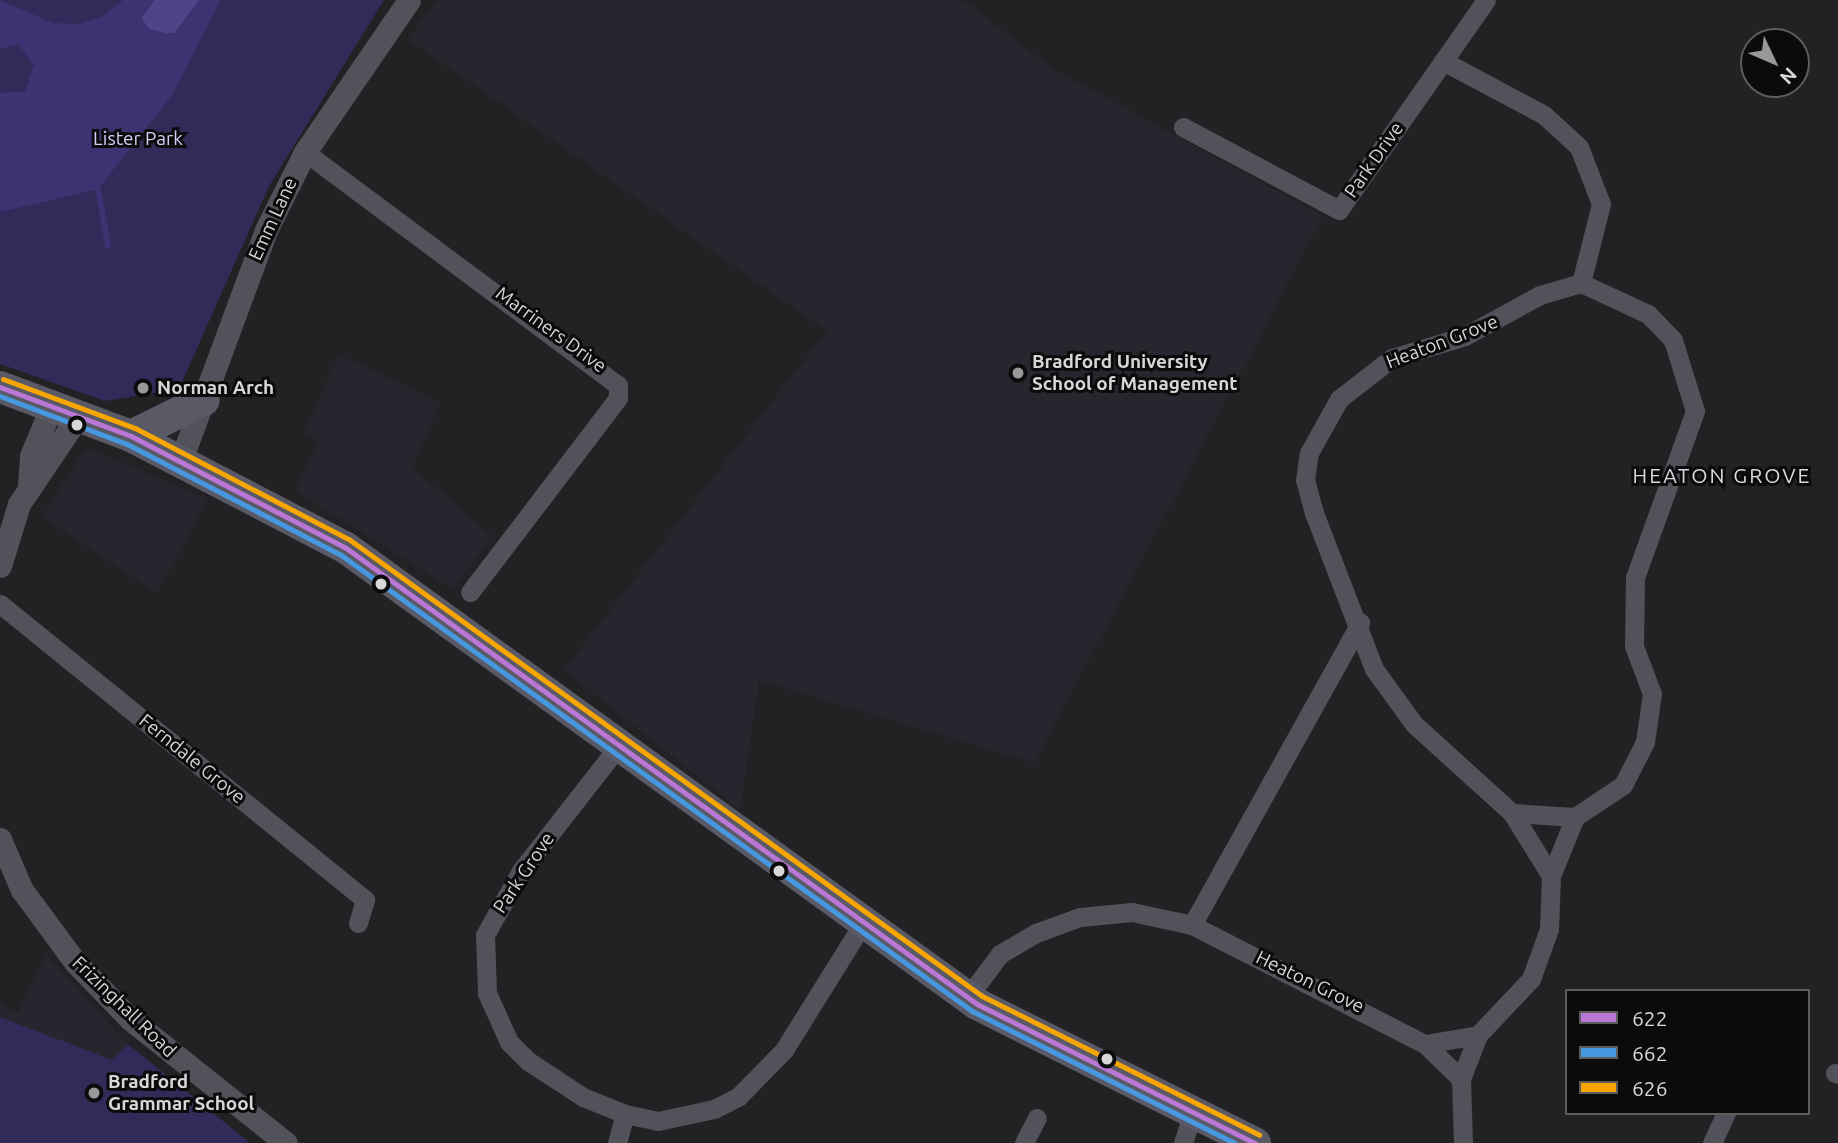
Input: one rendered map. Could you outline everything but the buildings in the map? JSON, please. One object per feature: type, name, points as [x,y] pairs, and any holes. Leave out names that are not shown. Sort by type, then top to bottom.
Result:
[{"type":"highway","points":[[0,387],[131,436],[346,548],[617,748],[967,998],[1188,1129],[1255,1143]]},
{"type":"highway","points":[[131,436],[204,400]]},
{"type":"street","name":"Emm Lane","points":[[181,460],[266,230],[305,152],[409,0]]},
{"type":"street","name":"Park Drive","points":[[1183,127],[1339,211],[1486,0]]},
{"type":"street","points":[[1443,61],[1544,115],[1579,147],[1601,204],[1581,283],[1648,314],[1674,340],[1695,411],[1635,578],[1634,646],[1652,694],[1646,742],[1623,785],[1575,817],[1551,876],[1549,929],[1531,979],[1478,1035],[1461,1079],[1463,1143]]},
{"type":"street","name":"Marriners Drive","points":[[305,152],[618,385],[618,398],[470,592]]},
{"type":"street","name":"Heaton Grove","points":[[1551,876],[1512,813],[1414,724],[1374,669],[1360,623],[1305,480],[1320,426],[1360,379],[1392,358],[1465,336],[1540,295],[1581,283]]},
{"type":"street","points":[[0,566],[5,515],[29,486],[66,410]]},
{"type":"street","name":"Ferndale Grove","points":[[0,604],[365,900],[358,923]]},
{"type":"street","points":[[1192,925],[1360,623]]},
{"type":"street","name":"Park Grove","points":[[617,748],[500,901],[485,935],[482,964],[509,1042],[556,1081],[625,1114],[685,1119],[738,1097],[785,1050],[863,923]]},
{"type":"street","points":[[1512,813],[1575,817]]},
{"type":"street","name":"Frizinghall Road","points":[[0,839],[22,890],[75,962],[130,1019],[286,1143]]},
{"type":"street","name":"Heaton Grove","points":[[967,998],[1000,954],[1080,917],[1132,912],[1192,925],[1425,1044],[1461,1079]]},
{"type":"street","points":[[1425,1044],[1478,1035]]},
{"type":"street","points":[[617,1143],[625,1114]]},
{"type":"street","points":[[1712,1143],[1725,1115]]},
{"type":"street","points":[[1024,1143],[1037,1118]]},
{"type":"shaded area","points":[[0,0],[53,23],[79,24],[104,16],[123,0],[155,0],[141,18],[149,29],[175,33],[199,0],[221,0],[172,95],[98,189],[0,212],[0,93],[25,91],[34,65],[18,44],[0,49]]},
{"type":"shaded area","points":[[155,0],[199,0],[175,33],[165,33],[149,29],[141,18]]},
{"type":"shaded area","name":"Bradford University School of Management","points":[[437,0],[963,0],[1054,69],[1323,216],[1034,763],[759,680],[740,810],[564,670],[827,331],[408,39]]},
{"type":"shaded area","points":[[339,355],[441,402],[412,467],[492,536],[453,589],[295,491],[319,442],[303,434]]},
{"type":"shaded area","points":[[87,447],[207,499],[157,594],[42,516]]},
{"type":"shaded area","name":"Bradford Grammar School","points":[[47,955],[128,1044],[250,1143],[0,1143],[0,1002],[18,1013]]},
{"type":"green space","name":"Lister Park","points":[[0,0],[384,0],[269,186],[179,389],[105,401],[0,364]]},
{"type":"green space","name":"Bradford Grammar School","points":[[0,1017],[112,1060],[128,1044],[250,1143],[0,1143]]},
{"type":"waterway","points":[[98,189],[108,245]]},
{"type":"transit line","name":"626","points":[[3,379],[135,428],[350,540],[982,996],[1259,1135]]},
{"type":"transit line","name":"622","points":[[0,387],[131,436],[346,548],[977,1004],[1255,1143]]},
{"type":"transit line","name":"662","points":[[0,396],[127,444],[341,555],[972,1011],[1235,1143]]},
{"type":"place","name":"Bradford University School of Management","points":[[1018,373]]},
{"type":"place","name":"Norman Arch","points":[[143,388]]},
{"type":"place","name":"Bradford Grammar School","points":[[94,1093]]},
{"type":"district","name":"HEATON GROVE","points":[[1722,475]]}]
